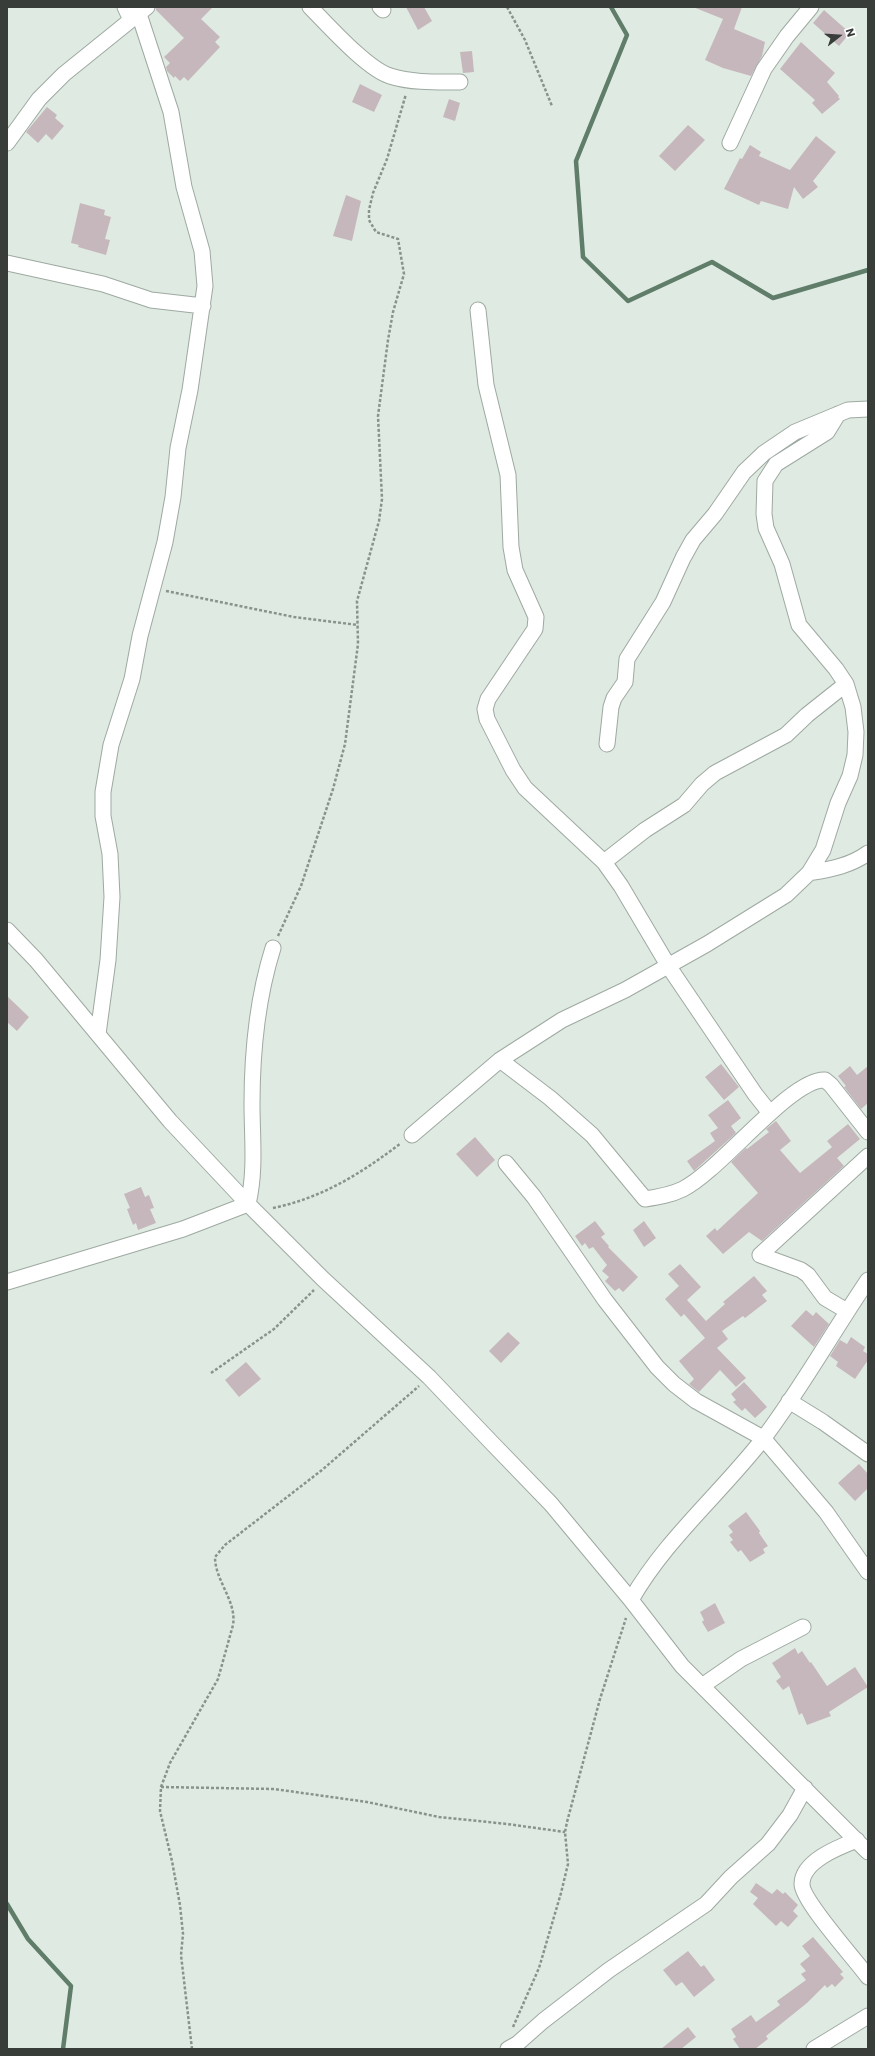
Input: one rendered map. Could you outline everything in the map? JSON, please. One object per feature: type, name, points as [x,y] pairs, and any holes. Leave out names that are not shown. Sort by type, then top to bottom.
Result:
[{"type":"street","points":[[310,7],[338,36],[382,73],[410,79],[460,82]]},
{"type":"street","points":[[730,142],[764,69],[787,36],[811,7]]},
{"type":"street","points":[[7,143],[39,99],[64,74],[136,12],[171,112],[184,187],[202,251],[204,265],[203,306],[190,390],[178,448],[170,519],[132,679],[112,745],[103,792],[104,816],[110,854],[112,897],[108,960],[98,1034]]},
{"type":"street","points":[[7,263],[103,284],[151,300],[203,306]]},
{"type":"street","points":[[478,310],[486,385],[508,475],[511,541],[515,570],[536,617],[536,628],[488,699],[486,709],[487,719],[513,770],[525,788],[604,862],[625,893],[669,967],[755,1094],[770,1113]]},
{"type":"street","points":[[607,744],[611,707],[614,698],[625,682],[627,658],[663,602],[682,558],[693,540],[715,514],[744,472],[764,453],[795,432],[838,414],[857,408],[868,409]]},
{"type":"street","points":[[412,1135],[500,1060],[562,1020],[669,967],[780,898],[809,873],[823,850],[838,803],[850,776],[855,755],[856,732],[853,707],[846,684],[836,669],[799,625],[783,569],[766,528],[764,514],[765,481],[776,464],[827,432],[838,414]]},
{"type":"street","points":[[604,862],[645,830],[684,805],[702,784],[715,773],[786,735],[804,718],[846,684]]},
{"type":"street","points":[[809,873],[845,866],[859,860],[868,853]]},
{"type":"street","points":[[7,930],[36,960],[170,1121],[252,1207],[323,1278],[430,1377],[550,1504],[631,1600],[682,1666],[868,1852]]},
{"type":"street","points":[[252,1207],[252,1073],[256,1024],[263,980],[273,948]]},
{"type":"street","points":[[500,1060],[550,1098],[592,1135],[645,1199],[672,1193],[692,1183],[723,1159],[781,1102],[811,1082],[825,1080],[840,1095],[868,1132]]},
{"type":"street","points":[[847,1311],[825,1298],[808,1275],[802,1270],[760,1255],[868,1156]]},
{"type":"street","points":[[506,1163],[534,1197],[605,1300],[656,1367],[674,1384],[696,1401],[763,1438],[826,1512],[868,1572]]},
{"type":"street","points":[[7,1282],[252,1207]]},
{"type":"street","points":[[631,1600],[643,1579],[660,1556],[729,1480],[763,1438],[789,1401],[847,1311],[866,1289]]},
{"type":"street","points":[[789,1401],[823,1422],[868,1454]]},
{"type":"street","points":[[702,1686],[741,1658],[802,1627]]},
{"type":"street","points":[[508,2049],[517,2044],[603,1974],[706,1904],[731,1877],[768,1844],[790,1815],[805,1788]]},
{"type":"street","points":[[857,1840],[823,1855],[805,1874],[802,1885],[805,1894],[814,1908],[868,1977]]},
{"type":"street","points":[[814,2049],[868,2016]]},
{"type":"path","points":[[508,7],[525,40],[552,106]]},
{"type":"path","points":[[273,948],[301,886],[341,762],[351,706],[358,625],[357,601],[379,521],[382,498],[382,472],[377,432],[387,346],[393,312],[404,274],[398,239],[376,232],[369,220],[369,210],[373,193],[387,159],[410,79]]},
{"type":"path","points":[[153,588],[294,617],[358,625]]},
{"type":"path","points":[[252,1207],[316,1196],[344,1182],[377,1162],[412,1135]]},
{"type":"path","points":[[211,1373],[274,1329],[307,1299],[323,1278]]},
{"type":"path","points":[[192,2049],[181,1955],[183,1934],[180,1905],[172,1861],[160,1811],[161,1787],[170,1763],[218,1679],[233,1624],[234,1618],[217,1572],[215,1557],[225,1545],[322,1470],[430,1377]]},
{"type":"path","points":[[511,2032],[539,1968],[561,1893],[568,1864],[565,1832],[600,1699],[631,1600]]},
{"type":"path","points":[[161,1787],[274,1789],[367,1802],[439,1817],[565,1832]]},
{"type":"building","points":[[156,7],[213,7],[201,19],[220,37],[215,42],[220,47],[188,81],[184,77],[180,81],[175,76],[174,78],[167,71],[166,67],[170,63],[164,57],[184,38],[156,10]]},
{"type":"building","points":[[406,7],[424,7],[432,21],[418,30]]},
{"type":"building","points":[[693,7],[742,7],[734,29],[765,42],[762,56],[751,76],[723,68],[705,60],[723,19]]},
{"type":"building","points":[[824,10],[850,33],[839,46],[813,23]]},
{"type":"building","points":[[801,42],[835,73],[827,82],[840,99],[822,114],[812,103],[815,100],[780,69]]},
{"type":"building","points":[[472,51],[474,72],[463,73],[460,52]]},
{"type":"building","points":[[360,84],[382,95],[374,112],[352,102]]},
{"type":"building","points":[[449,99],[460,103],[455,121],[443,117]]},
{"type":"building","points":[[47,107],[57,115],[55,118],[64,126],[52,140],[46,134],[38,143],[26,132]]},
{"type":"building","points":[[688,125],[705,140],[675,171],[659,156]]},
{"type":"building","points":[[816,136],[836,152],[813,181],[818,187],[803,199],[794,187],[788,209],[761,201],[759,205],[724,189],[740,158],[742,159],[750,145],[761,152],[759,156],[790,170]]},
{"type":"building","points":[[346,195],[361,201],[352,241],[333,236]]},
{"type":"building","points":[[80,203],[105,210],[104,215],[111,217],[105,239],[110,240],[106,255],[78,247],[79,245],[71,243]]},
{"type":"building","points":[[7,996],[29,1017],[17,1031],[7,1022]]},
{"type":"building","points":[[721,1064],[739,1087],[724,1100],[705,1077]]},
{"type":"building","points":[[850,1066],[857,1075],[868,1066],[868,1103],[861,1109],[844,1087],[846,1086],[838,1076]]},
{"type":"building","points":[[728,1100],[741,1118],[731,1126],[736,1133],[694,1171],[687,1161],[715,1141],[710,1133],[718,1128],[708,1115]]},
{"type":"building","points":[[776,1121],[791,1141],[780,1150],[800,1173],[832,1147],[827,1141],[848,1124],[860,1139],[837,1158],[844,1166],[762,1241],[749,1232],[723,1254],[706,1236],[715,1228],[717,1231],[758,1193],[731,1162],[746,1148],[747,1149],[769,1132],[766,1129]]},
{"type":"building","points":[[475,1137],[495,1160],[477,1177],[456,1154]]},
{"type":"building","points":[[141,1187],[145,1197],[149,1195],[154,1208],[150,1209],[156,1223],[138,1230],[136,1223],[133,1225],[127,1209],[130,1208],[124,1194]]},
{"type":"building","points":[[595,1221],[605,1234],[601,1237],[609,1246],[608,1247],[638,1277],[623,1292],[619,1288],[615,1291],[605,1281],[609,1277],[602,1271],[607,1265],[593,1247],[589,1249],[585,1243],[582,1246],[575,1236]]},
{"type":"building","points":[[644,1221],[656,1238],[644,1247],[633,1230]]},
{"type":"building","points":[[680,1264],[701,1287],[687,1300],[706,1321],[725,1304],[723,1302],[754,1276],[767,1291],[762,1295],[767,1301],[745,1318],[743,1316],[722,1331],[728,1339],[717,1348],[746,1378],[736,1387],[720,1370],[699,1392],[689,1384],[694,1379],[679,1361],[705,1338],[684,1314],[681,1317],[665,1299],[679,1286],[668,1274]]},
{"type":"building","points":[[806,1310],[813,1316],[816,1312],[829,1324],[814,1347],[791,1326]]},
{"type":"building","points":[[508,1332],[520,1343],[501,1363],[489,1351]]},
{"type":"building","points":[[851,1337],[865,1347],[863,1351],[868,1354],[868,1360],[855,1379],[836,1366],[838,1362],[830,1356],[840,1340],[847,1344]]},
{"type":"building","points":[[246,1362],[261,1379],[239,1397],[225,1380]]},
{"type":"building","points":[[744,1382],[767,1407],[755,1418],[745,1408],[742,1411],[733,1402],[736,1400],[731,1394]]},
{"type":"building","points":[[859,1464],[868,1474],[868,1488],[855,1501],[838,1483]]},
{"type":"building","points":[[746,1512],[760,1531],[759,1533],[768,1546],[763,1549],[765,1553],[750,1562],[741,1550],[738,1552],[730,1542],[733,1540],[729,1535],[733,1532],[728,1526]]},
{"type":"building","points":[[715,1603],[725,1623],[708,1632],[702,1622],[704,1620],[700,1612]]},
{"type":"building","points":[[795,1648],[798,1654],[802,1651],[827,1686],[855,1667],[868,1687],[829,1712],[831,1716],[807,1725],[802,1713],[799,1715],[789,1686],[783,1690],[776,1681],[781,1677],[772,1663]]},
{"type":"building","points":[[756,1883],[772,1894],[777,1889],[783,1894],[785,1892],[798,1905],[793,1911],[798,1916],[788,1927],[781,1921],[776,1926],[753,1904],[758,1898],[750,1892]]},
{"type":"building","points":[[813,1937],[843,1972],[840,1974],[844,1978],[835,1987],[832,1984],[827,1988],[825,1985],[807,2003],[766,2036],[768,2039],[755,2049],[740,2049],[733,2039],[736,2037],[731,2029],[751,2015],[756,2022],[780,2005],[777,2001],[806,1980],[801,1974],[806,1971],[800,1964],[810,1956],[802,1946]]},
{"type":"building","points":[[688,1951],[701,1967],[704,1965],[715,1980],[694,1997],[682,1982],[676,1986],[663,1970]]},
{"type":"building","points":[[688,2027],[696,2037],[681,2049],[661,2049]]},
{"type":"waterway","points":[[611,7],[627,35],[576,161],[583,257],[628,301],[712,262],[773,298],[868,270]]},
{"type":"waterway","points":[[7,1904],[28,1939],[71,1986],[63,2049]]}]
